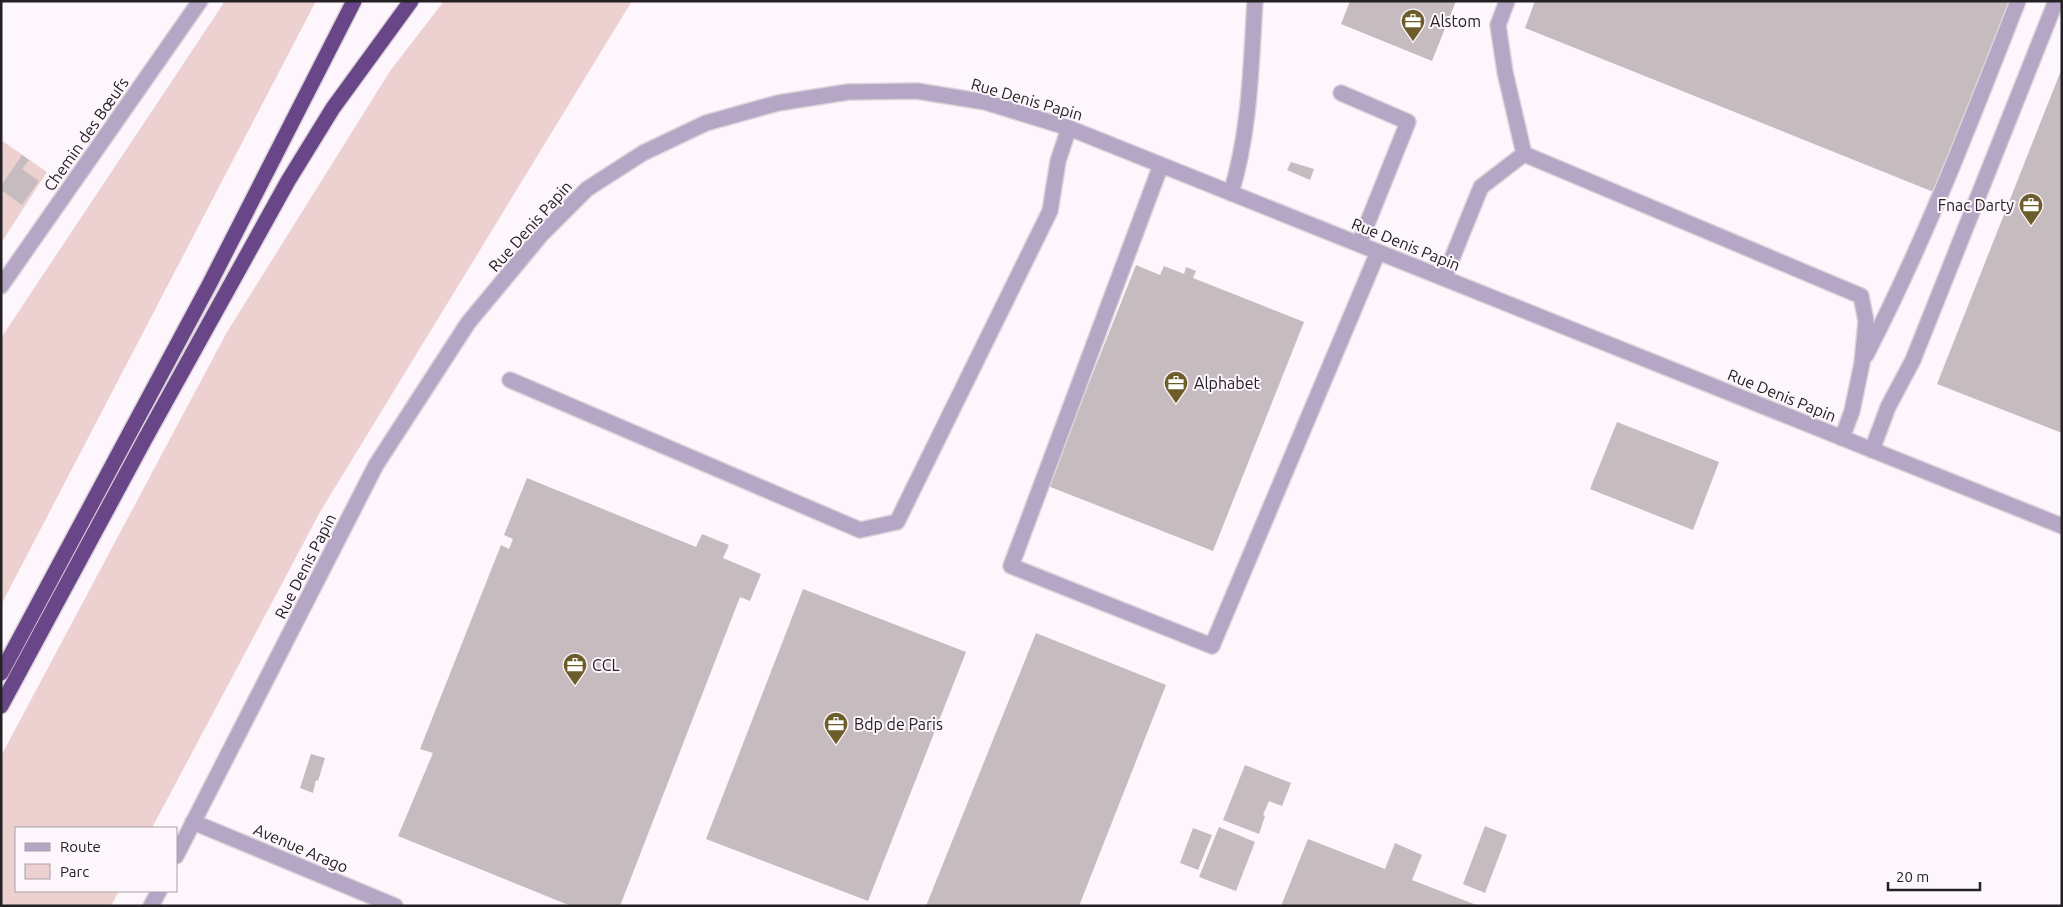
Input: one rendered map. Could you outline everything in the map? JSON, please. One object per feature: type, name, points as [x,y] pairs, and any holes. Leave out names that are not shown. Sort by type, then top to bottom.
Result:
[{"type":"highway","points":[[1,673],[209,285],[354,1]]},
{"type":"highway","points":[[1,706],[173,388],[288,181],[333,108],[412,1]]},
{"type":"street","name":"Chemin des Bœufs","points":[[1,286],[200,1]]},
{"type":"street","points":[[1231,193],[1238,168],[1250,97],[1255,1]]},
{"type":"street","points":[[1507,1],[1498,26],[1505,72],[1524,154]]},
{"type":"street","points":[[1862,364],[1898,294],[1945,186],[2018,1]]},
{"type":"street","points":[[1872,450],[1888,407],[1913,360],[2056,1]]},
{"type":"street","name":"Rue Denis Papin","points":[[178,852],[376,465],[468,323],[541,235],[588,189],[643,153],[706,123],[778,103],[848,92],[918,91],[985,102],[1069,128],[2062,526]]},
{"type":"street","points":[[1340,93],[1408,122],[1359,244]]},
{"type":"street","points":[[510,380],[860,530],[897,522],[1050,211],[1058,161],[1069,128]]},
{"type":"street","points":[[1444,278],[1481,187],[1524,154]]},
{"type":"street","points":[[1524,154],[1861,296],[1866,321],[1862,364],[1852,411],[1842,438]]},
{"type":"street","points":[[1161,165],[1011,566],[1020,570],[1212,646],[1378,252]]},
{"type":"street","name":"Avenue Arago","points":[[194,822],[395,906]]},
{"type":"street","points":[[151,906],[158,892]]},
{"type":"green space","points":[[225,1],[316,1],[1,605],[1,338]]},
{"type":"green space","points":[[444,1],[632,1],[320,512],[153,827],[15,827],[15,892],[118,892],[111,906],[1,906],[1,756],[227,332],[390,71]]},
{"type":"green space","points":[[1,140],[47,172],[1,243]]},
{"type":"building","name":"Alstom","points":[[1350,1],[1456,1],[1432,61],[1341,24]]},
{"type":"building","points":[[1535,1],[2010,1],[1936,193],[1525,28]]},
{"type":"building","name":"Fnac Darty","points":[[2062,68],[2062,433],[1937,384]]},
{"type":"building","points":[[22,155],[29,160],[22,169],[39,181],[22,205],[1,190],[1,186]]},
{"type":"building","points":[[1291,162],[1314,169],[1310,180],[1287,170]]},
{"type":"building","name":"Alphabet","points":[[1136,265],[1160,275],[1164,266],[1184,274],[1186,267],[1196,271],[1193,278],[1304,322],[1213,551],[1048,486]]},
{"type":"building","points":[[1617,422],[1719,462],[1693,530],[1590,489]]},
{"type":"building","name":"CCL","points":[[527,478],[696,547],[702,534],[729,545],[723,558],[761,574],[750,601],[740,597],[620,906],[571,906],[398,836],[433,753],[420,749],[501,545],[509,549],[513,539],[504,535]]},
{"type":"building","name":"Bdp de Paris","points":[[803,589],[966,652],[868,901],[706,839]]},
{"type":"building","points":[[1036,633],[1166,685],[1079,906],[926,906]]},
{"type":"building","points":[[311,754],[325,758],[313,793],[300,788]]},
{"type":"building","points":[[1245,765],[1291,783],[1282,806],[1269,801],[1263,815],[1265,816],[1259,834],[1223,820]]},
{"type":"building","points":[[1485,826],[1507,835],[1485,893],[1463,884]]},
{"type":"building","points":[[1219,827],[1255,842],[1236,891],[1199,877]]},
{"type":"building","points":[[1193,828],[1212,835],[1198,870],[1180,863]]},
{"type":"building","points":[[1308,839],[1385,869],[1395,843],[1422,855],[1412,880],[1479,906],[1281,906]]},
{"type":"place","name":"Alstom","points":[[1413,42]]},
{"type":"place","name":"Fnac Darty","points":[[2031,226]]},
{"type":"place","name":"Alphabet","points":[[1176,404]]},
{"type":"place","name":"CCL","points":[[575,686]]},
{"type":"place","name":"Bdp de Paris","points":[[836,745]]}]
